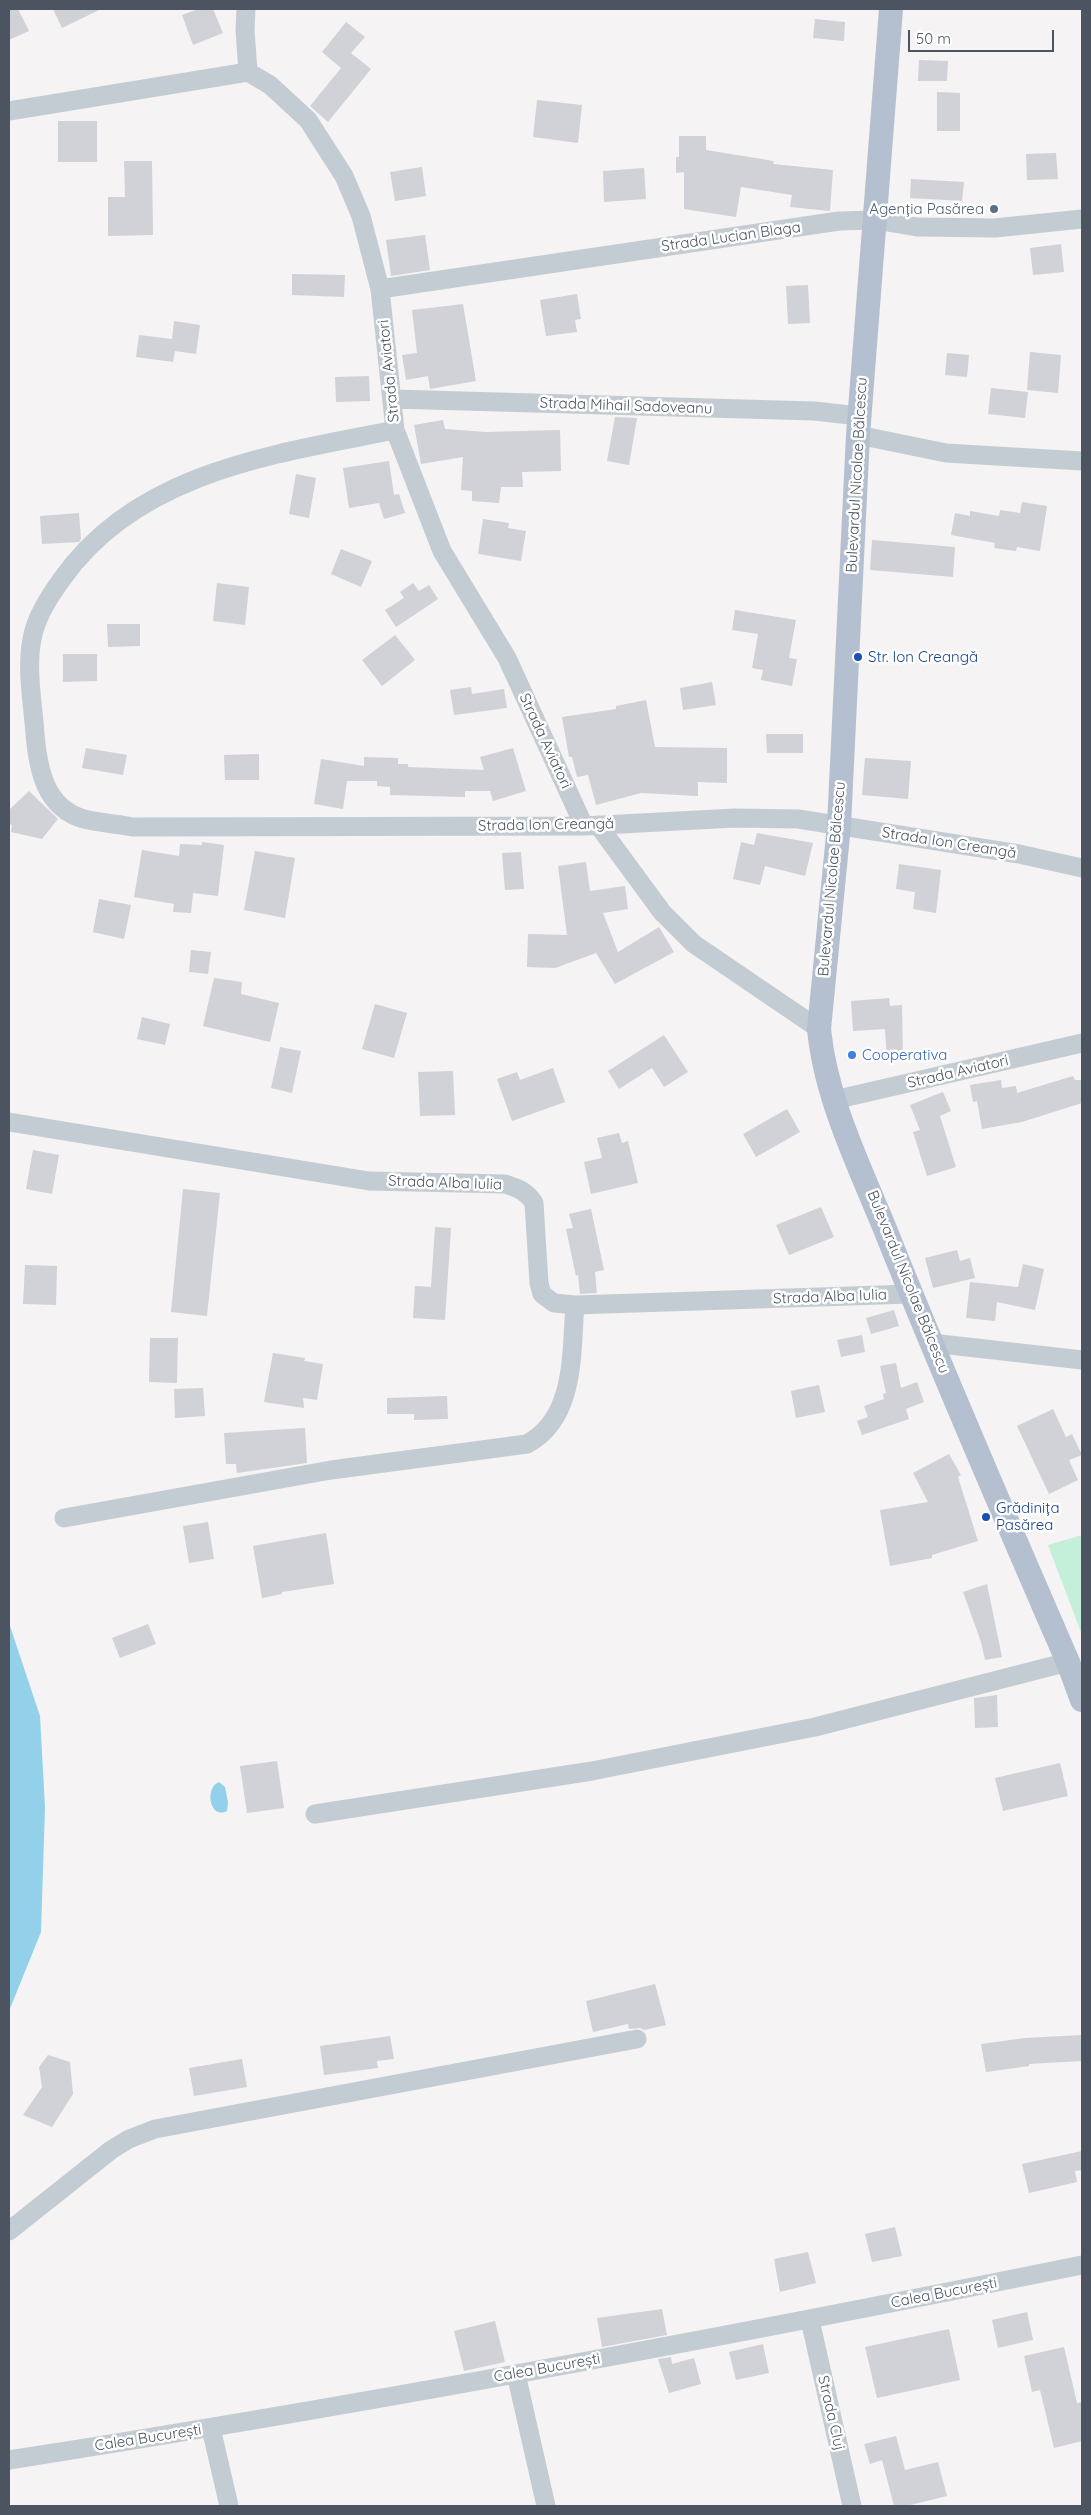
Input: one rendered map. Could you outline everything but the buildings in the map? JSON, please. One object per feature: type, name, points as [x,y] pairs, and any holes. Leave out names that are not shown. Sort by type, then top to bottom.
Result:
[{"type":"main road","name":"Bulevardul Nicolae Bălcescu","points":[[891,9],[858,426],[838,825],[819,1029],[825,1072],[834,1100],[911,1294],[1068,1662],[1082,1700]]},
{"type":"street","points":[[9,111],[248,72],[245,30],[246,9]]},
{"type":"street","name":"Strada Aviatori","points":[[248,72],[291,103],[322,140],[344,176],[361,216],[380,289],[395,430],[442,550],[507,658],[591,825],[662,912],[694,944],[819,1029]]},
{"type":"street","name":"Strada Lucian Blaga","points":[[380,289],[839,221],[875,220],[917,227],[995,228],[1082,219]]},
{"type":"street","name":"Strada Mihail Sadoveanu","points":[[393,399],[814,411],[946,453],[1082,461]]},
{"type":"street","name":"Strada Ion Creangă","points":[[395,430],[297,450],[209,472],[155,496],[113,525],[74,562],[44,604],[32,640],[31,678],[38,762],[46,788],[61,807],[83,819],[133,827],[591,825],[735,818],[798,820],[1019,854],[1082,868]]},
{"type":"street","name":"Strada Aviatori","points":[[834,1100],[1082,1043]]},
{"type":"street","name":"Strada Alba Iulia","points":[[9,1122],[368,1181],[505,1184],[518,1188],[528,1194],[534,1203],[542,1294],[554,1303],[575,1305],[911,1294]]},
{"type":"street","points":[[64,1518],[331,1470],[527,1444],[539,1437],[551,1425],[562,1404],[569,1377],[575,1305]]},
{"type":"street","points":[[932,1343],[1082,1360]]},
{"type":"street","points":[[315,1814],[592,1771],[815,1727],[1068,1662]]},
{"type":"street","points":[[9,2231],[111,2150],[128,2140],[155,2129],[637,2040]]},
{"type":"street","name":"Calea București","points":[[9,2460],[212,2428],[516,2374],[810,2320],[1082,2265]]},
{"type":"street","name":"Strada Cluj","points":[[810,2320],[852,2506]]},
{"type":"street","points":[[516,2374],[546,2506]]},
{"type":"street","points":[[212,2428],[229,2506]]},
{"type":"green space","points":[[1082,1535],[1082,1635],[1048,1545]]},
{"type":"water","points":[[9,1623],[40,1716],[45,1807],[41,1932],[9,2011]]},
{"type":"water","points":[[219,1782],[225,1787],[228,1802],[227,1811],[221,1813],[213,1807],[210,1796],[214,1785]]},
{"type":"place","name":"Agenția Pasărea","points":[[994,209]]},
{"type":"place","name":"Str. Ion Creangă","points":[[858,657]]},
{"type":"place","name":"Cooperativa","points":[[852,1055]]},
{"type":"place","name":"Grădinița Pasărea","points":[[986,1517]]}]
